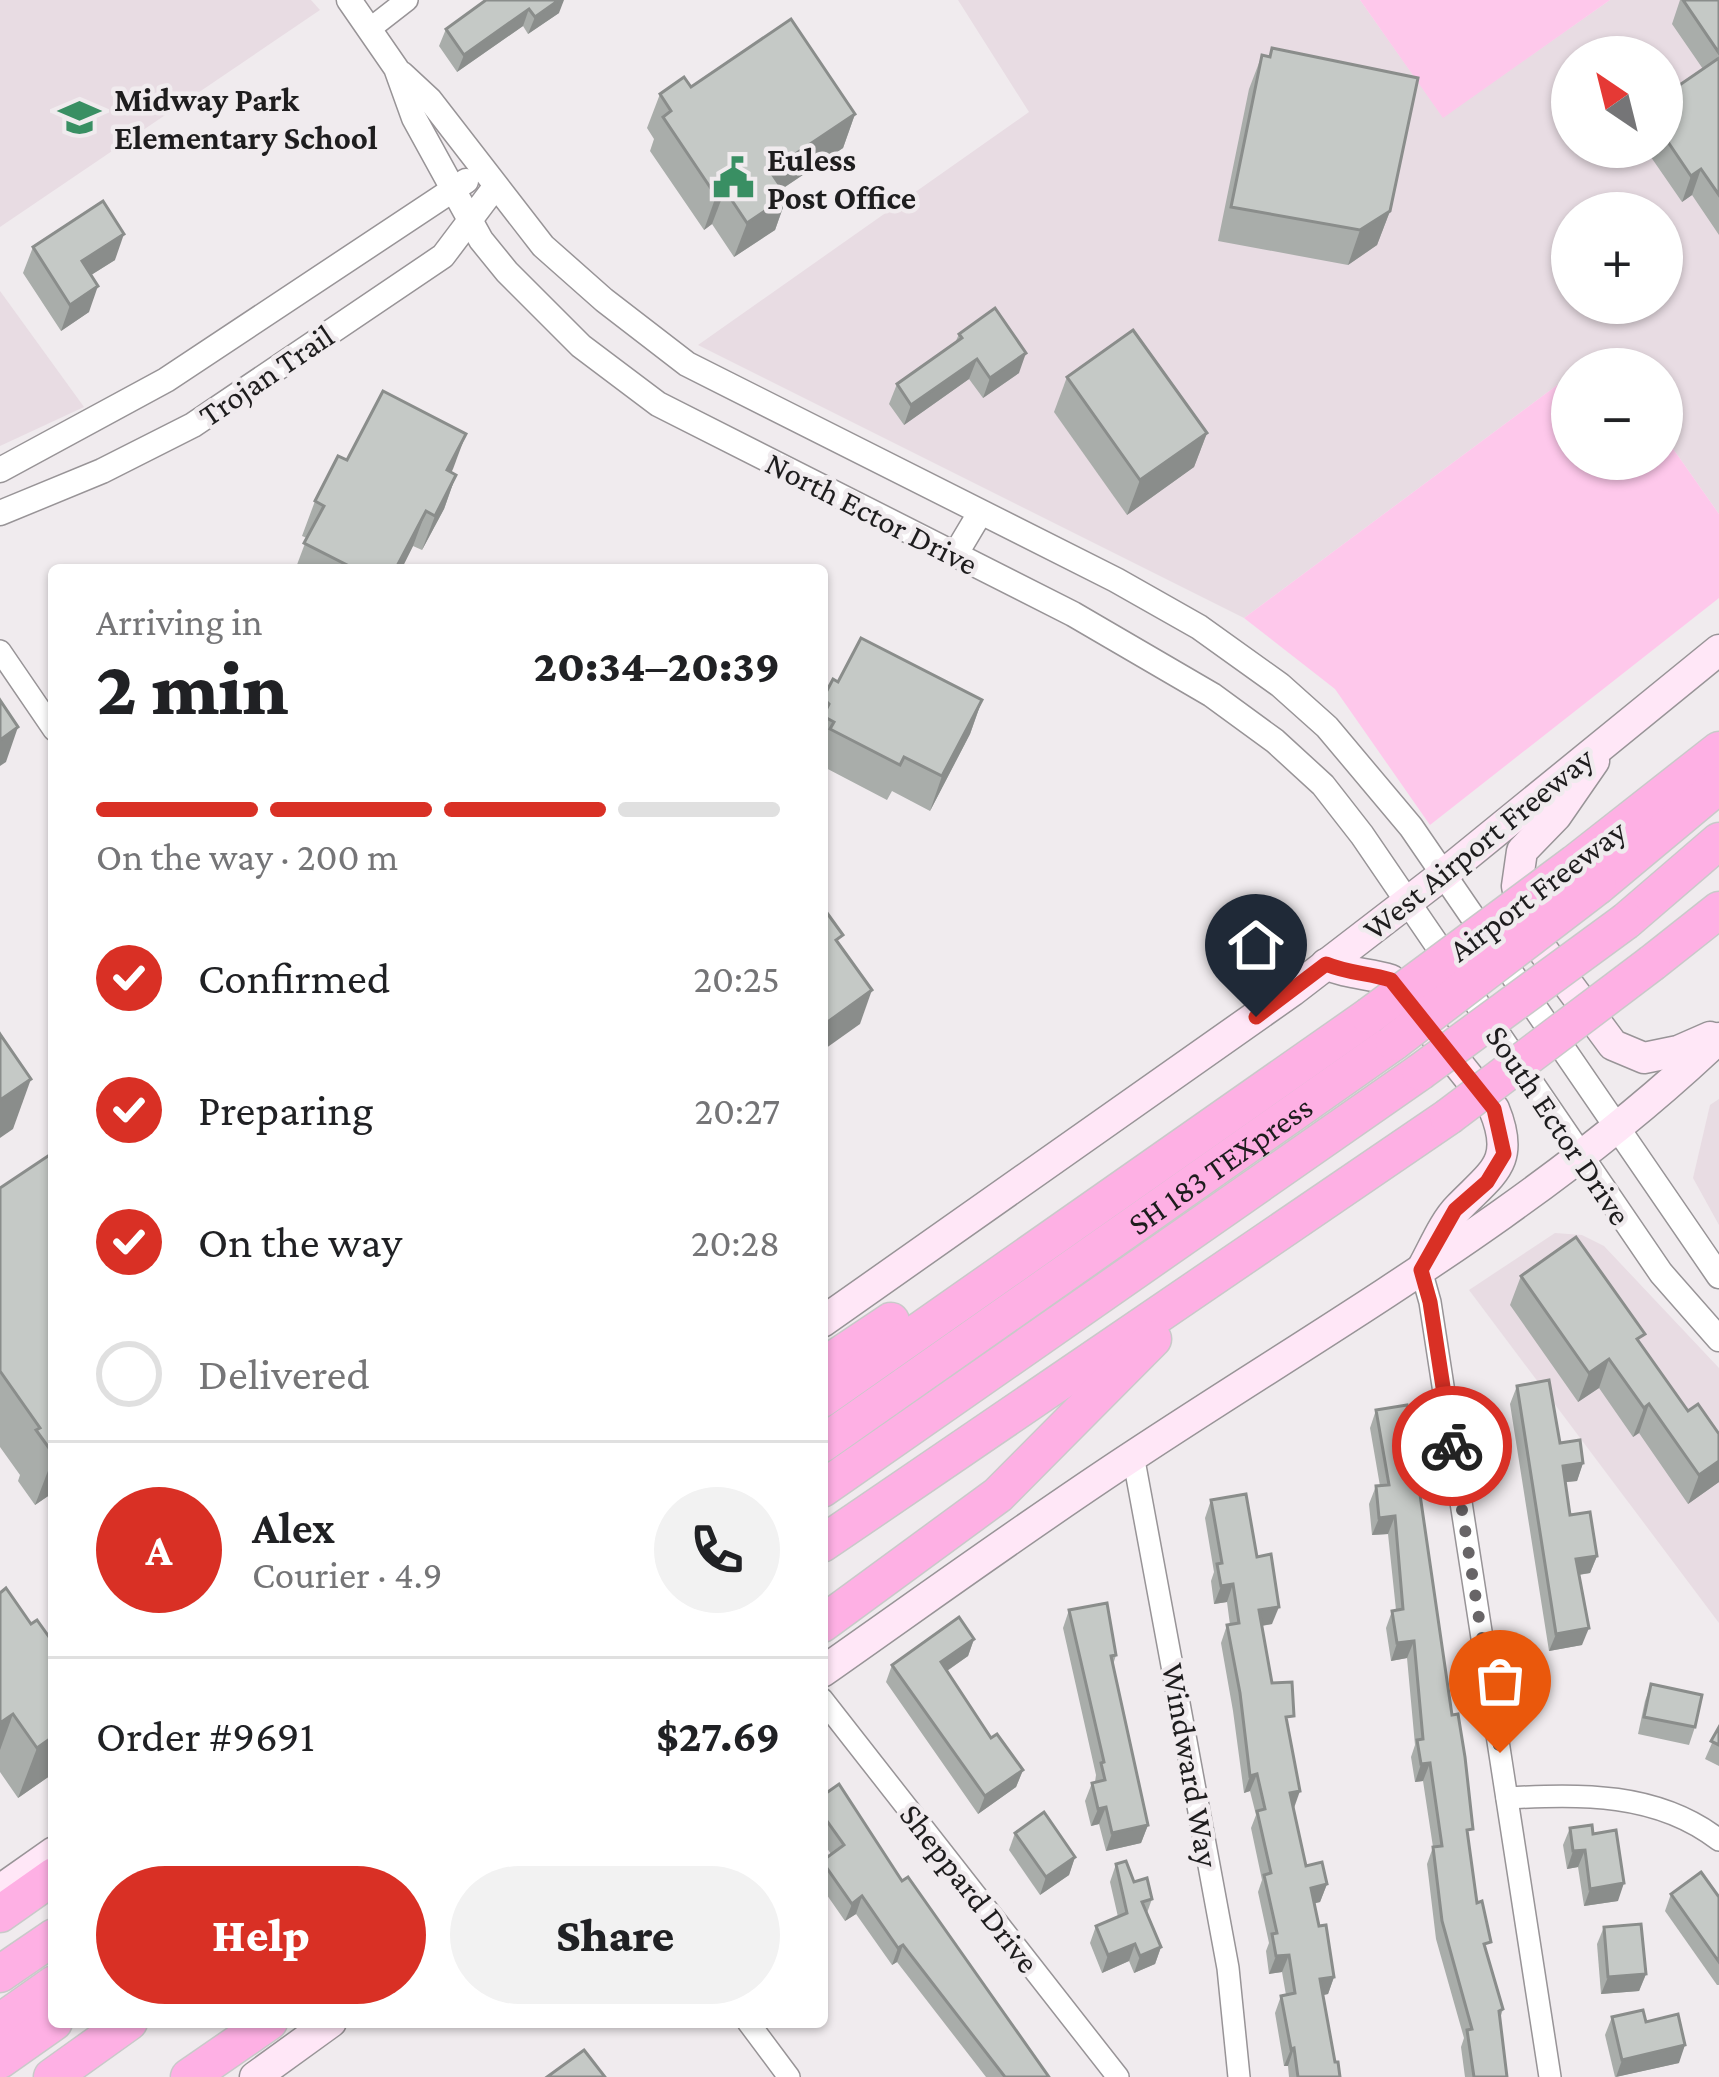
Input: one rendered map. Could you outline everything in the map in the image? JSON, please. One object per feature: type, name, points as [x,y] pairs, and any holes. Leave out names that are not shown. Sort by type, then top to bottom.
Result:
[{"type":"highway","name":"Airport Freeway","points":[[828,1395],[1382,1029],[1587,874],[1719,750]]},
{"type":"highway","points":[[1587,874],[1719,784]]},
{"type":"highway","name":"SH 183 TEXpress","points":[[828,1485],[1420,1072],[1625,921],[1719,841]]},
{"type":"highway","points":[[828,1540],[1448,1117],[1719,910]]},
{"type":"highway","points":[[828,1363],[1246,1079],[1382,1029]]},
{"type":"highway","name":"SH 183 TEXpress","points":[[828,1440],[1382,1029]]},
{"type":"highway","points":[[828,1620],[998,1495],[1214,1276]]},
{"type":"highway","points":[[0,1914],[48,1880]]},
{"type":"highway","points":[[0,1975],[48,1941]]},
{"type":"highway","points":[[0,2022],[48,1988]]},
{"type":"highway","points":[[0,2060],[48,2026]]},
{"type":"highway","points":[[52,2077],[121,2028]]},
{"type":"highway","points":[[189,2077],[259,2028]]},
{"type":"main road","name":"West Airport Freeway","points":[[828,1318],[1326,964],[1719,650]]},
{"type":"main road","points":[[1615,732],[1556,816],[1522,851],[1517,886],[1526,926],[1613,1045],[1644,1058],[1719,1035]]},
{"type":"main road","points":[[1326,964],[1347,973],[1391,980],[1494,1109],[1500,1125],[1504,1154],[1487,1182],[1455,1210],[1421,1270]]},
{"type":"main road","points":[[828,1668],[1133,1455],[1421,1270],[1580,1158],[1664,1091],[1719,1035]]},
{"type":"main road","points":[[0,1890],[48,1856]]},
{"type":"main road","points":[[255,2077],[324,2028]]},
{"type":"street","name":"North Ector Drive","points":[[349,0],[396,68],[414,118],[482,240],[565,332],[658,404],[1073,614],[1212,695],[1275,741],[1323,785],[1408,902]]},
{"type":"street","points":[[371,28],[407,0]]},
{"type":"street","name":"North Ector Drive","points":[[396,68],[430,100],[543,246],[687,364],[1116,580],[1199,627],[1280,685],[1358,759],[1444,874]]},
{"type":"street","name":"Trojan Trail","points":[[0,470],[166,380],[454,189],[489,178]]},
{"type":"street","name":"Trojan Trail","points":[[0,513],[102,471],[193,424],[443,256],[471,217],[489,178]]},
{"type":"street","points":[[955,555],[980,513]]},
{"type":"street","points":[[0,651],[48,721]]},
{"type":"street","name":"South Ector Drive","points":[[1444,874],[1719,1276]]},
{"type":"street","name":"South Ector Drive","points":[[1408,902],[1660,1274],[1719,1339]]},
{"type":"street","points":[[1421,1270],[1430,1302],[1550,2077]]},
{"type":"street","name":"Windward Way","points":[[1133,1455],[1228,1968],[1239,2077]]},
{"type":"street","name":"Sheppard Drive","points":[[828,1708],[1118,2077]]},
{"type":"street","points":[[1507,1798],[1611,1796],[1696,1824],[1719,1840]]},
{"type":"street","points":[[752,2028],[789,2077]]},
{"type":"shaded area","name":"Midway Park Elementary School","points":[[0,0],[311,0],[320,10],[0,227]]},
{"type":"shaded area","points":[[958,0],[1360,0],[1443,117],[1551,41],[1551,168],[1683,168],[1683,36],[1559,36],[1610,0],[1719,0],[1719,514],[1683,463],[1683,348],[1551,348],[1551,390],[1244,618],[698,345],[1029,112]]},
{"type":"shaded area","points":[[1360,0],[1610,0],[1559,36],[1551,36],[1551,42],[1443,118]]},
{"type":"shaded area","points":[[0,291],[84,407],[0,446]]},
{"type":"shaded area","points":[[1551,390],[1551,480],[1683,480],[1683,463],[1719,514],[1719,598],[1430,825],[1335,689],[1244,618]]},
{"type":"shaded area","points":[[1719,1099],[1719,1225],[1693,1178],[1710,1105]]},
{"type":"shaded area","points":[[1555,1233],[1582,1235],[1604,1246],[1719,1368],[1719,1623],[1469,1290]]},
{"type":"building","points":[[486,0],[559,0],[535,17],[529,9],[464,55],[446,29]]},
{"type":"building","points":[[1683,0],[1719,0],[1719,53]]},
{"type":"building","name":"Euless Post Office","points":[[791,19],[855,114],[770,171],[787,196],[747,223],[725,190],[716,196],[663,117],[671,111],[660,94],[684,77],[691,87]]},
{"type":"building","points":[[1272,48],[1418,78],[1390,211],[1360,230],[1231,207],[1262,55],[1270,57]]},
{"type":"building","points":[[1719,58],[1719,195],[1701,169],[1691,176],[1683,164],[1683,83]]},
{"type":"building","points":[[103,201],[124,234],[82,261],[98,286],[70,305],[33,247]]},
{"type":"building","points":[[995,308],[1026,353],[990,378],[977,359],[911,405],[897,384]]},
{"type":"building","points":[[1133,330],[1207,433],[1140,480],[1067,377]]},
{"type":"building","points":[[383,391],[466,434],[447,470],[456,475],[435,516],[426,511],[398,564],[345,564],[304,543],[324,506],[315,501],[338,456],[347,460]]},
{"type":"building","points":[[861,638],[982,700],[942,776],[904,757],[900,765],[830,729],[834,722],[828,719],[828,688],[833,679],[838,682]]},
{"type":"building","points":[[0,700],[18,727],[0,740]]},
{"type":"building","points":[[828,914],[843,935],[836,940],[872,990],[828,1022]]},
{"type":"building","points":[[0,1034],[31,1079],[0,1100]]},
{"type":"building","points":[[48,1156],[48,1447],[0,1371],[0,1188]]},
{"type":"building","points":[[1576,1237],[1645,1334],[1637,1339],[1688,1411],[1698,1404],[1719,1434],[1719,1461],[1699,1475],[1649,1404],[1644,1408],[1609,1359],[1589,1373],[1521,1276]]},
{"type":"building","points":[[1549,1380],[1560,1443],[1580,1440],[1583,1463],[1563,1466],[1570,1515],[1590,1512],[1597,1556],[1576,1559],[1589,1628],[1556,1634],[1517,1386]]},
{"type":"building","points":[[1407,1405],[1452,1715],[1458,1714],[1465,1757],[1473,1829],[1467,1830],[1477,1903],[1482,1901],[1491,1942],[1484,1944],[1503,2009],[1499,2011],[1507,2077],[1474,2077],[1467,2030],[1472,2029],[1442,1921],[1433,1847],[1442,1846],[1430,1763],[1421,1764],[1417,1740],[1423,1739],[1414,1641],[1397,1643],[1392,1611],[1403,1609],[1395,1516],[1379,1518],[1376,1486],[1389,1485],[1376,1410]]},
{"type":"building","points":[[1246,1494],[1257,1557],[1271,1554],[1279,1607],[1259,1610],[1272,1683],[1292,1682],[1294,1716],[1286,1717],[1300,1791],[1290,1793],[1306,1866],[1322,1862],[1327,1884],[1311,1888],[1319,1926],[1326,1925],[1334,1977],[1320,1979],[1340,2077],[1298,2077],[1281,1996],[1295,1993],[1289,1955],[1276,1956],[1272,1934],[1277,1933],[1264,1875],[1271,1873],[1257,1811],[1265,1809],[1257,1774],[1250,1776],[1227,1625],[1239,1623],[1233,1584],[1221,1586],[1217,1564],[1222,1563],[1211,1500]]},
{"type":"building","points":[[6,1588],[31,1624],[37,1620],[48,1636],[48,1740],[37,1748],[13,1714],[0,1723],[0,1593]]},
{"type":"building","points":[[1107,1603],[1116,1655],[1111,1656],[1148,1825],[1112,1833],[1106,1807],[1098,1809],[1092,1783],[1105,1780],[1104,1762],[1069,1610]]},
{"type":"building","points":[[959,1617],[974,1639],[941,1662],[991,1738],[997,1734],[1023,1770],[985,1796],[892,1665]]},
{"type":"building","points":[[1651,1684],[1702,1695],[1695,1727],[1644,1717]]},
{"type":"building","points":[[839,1784],[902,1881],[908,1877],[1049,2077],[1005,2077],[903,1945],[898,1948],[862,1896],[852,1904],[828,1870],[828,1857],[844,1845],[828,1822],[828,1792]]},
{"type":"building","points":[[1044,1812],[1075,1857],[1046,1877],[1015,1833]]},
{"type":"building","points":[[1592,1825],[1593,1834],[1616,1830],[1624,1883],[1590,1889],[1585,1850],[1573,1851],[1570,1828]]},
{"type":"building","points":[[1126,1861],[1134,1882],[1147,1878],[1152,1899],[1142,1902],[1161,1947],[1140,1956],[1135,1944],[1108,1955],[1096,1926],[1127,1913],[1116,1864]]},
{"type":"building","points":[[1701,1872],[1719,1897],[1719,1962],[1671,1894]]},
{"type":"building","points":[[1641,1924],[1646,1974],[1608,1977],[1604,1927]]},
{"type":"building","points":[[1643,2010],[1646,2022],[1678,2014],[1685,2045],[1622,2060],[1612,2017]]},
{"type":"building","points":[[584,2050],[605,2077],[547,2077]]},
{"type":"way so far","points":[[1452,1446],[1500,1753]]},
{"type":"place","name":"Midway Park Elementary School","points":[[80,118]]},
{"type":"place","name":"Euless Post Office","points":[[733,178]]},
{"type":"route","points":[[1256,1017],[1326,964],[1347,973],[1391,980],[1494,1109],[1504,1154],[1487,1182],[1455,1210],[1421,1270],[1452,1446]]}]
